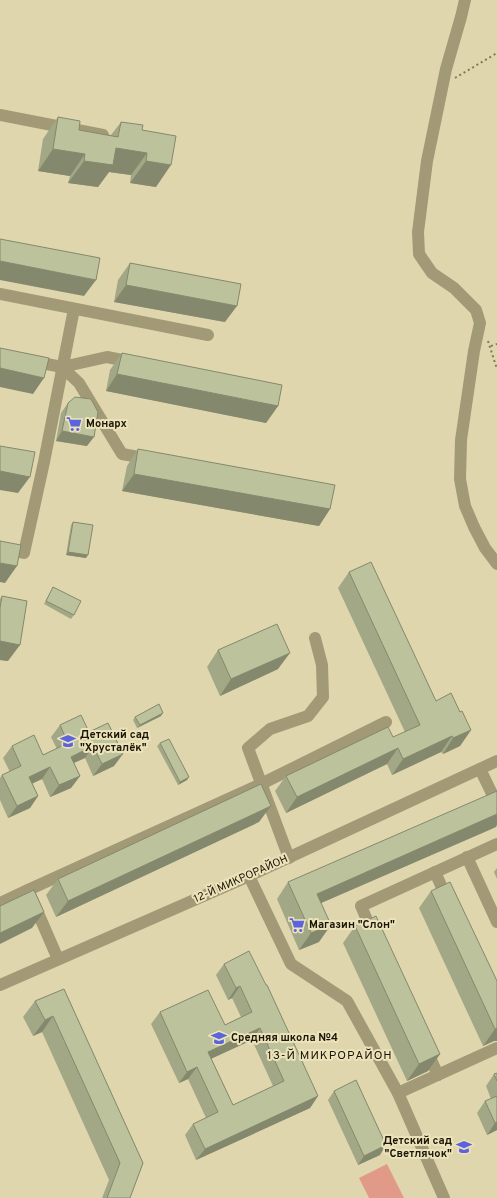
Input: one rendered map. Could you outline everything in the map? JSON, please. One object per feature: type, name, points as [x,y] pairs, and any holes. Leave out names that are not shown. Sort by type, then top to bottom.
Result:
[{"type":"street","points":[[465,0],[442,86],[427,161],[418,232],[419,254],[432,273],[454,288],[476,310],[480,323],[474,351],[461,440],[460,479],[465,506],[474,527],[485,548],[497,564]]},
{"type":"street","points":[[0,115],[113,137]]},
{"type":"street","points":[[0,294],[208,335]]},
{"type":"street","points":[[0,548],[24,553],[44,462],[74,309]]},
{"type":"street","points":[[0,355],[62,367],[107,357],[145,365]]},
{"type":"street","points":[[62,367],[79,382],[122,454],[160,461]]},
{"type":"street","points":[[29,459],[44,462]]},
{"type":"street","points":[[289,858],[248,748],[270,729],[308,716],[323,697],[322,665],[315,638]]},
{"type":"street","points":[[0,903],[261,784],[386,722]]},
{"type":"street","name":"12-Й МИКРОРАЙОН","points":[[0,985],[250,876],[497,761]]},
{"type":"street","points":[[480,769],[497,804]]},
{"type":"street","points":[[377,941],[361,906],[497,844]]},
{"type":"street","points":[[467,857],[497,922]]},
{"type":"street","points":[[435,872],[451,908]]},
{"type":"street","points":[[250,876],[291,964],[347,1001],[398,1093],[444,1198]]},
{"type":"street","points":[[28,890],[58,959]]},
{"type":"street","points":[[422,1039],[438,1075]]},
{"type":"street","points":[[398,1093],[497,1048]]},
{"type":"path","points":[[442,86],[497,53]]},
{"type":"path","points":[[488,340],[497,369]]},
{"type":"shaded area","points":[[387,1164],[404,1198],[369,1198],[359,1178]]},
{"type":"building","points":[[58,117],[80,121],[79,130],[118,137],[121,122],[143,125],[142,130],[176,136],[171,165],[146,161],[147,153],[116,148],[113,165],[84,161],[85,154],[53,149]]},
{"type":"building","points":[[0,239],[100,258],[96,280],[0,261]]},
{"type":"building","points":[[130,263],[241,284],[237,306],[126,285]]},
{"type":"building","points":[[0,348],[49,358],[44,378],[0,368]]},
{"type":"building","points":[[122,353],[282,385],[278,406],[117,374]]},
{"type":"building","points":[[75,397],[91,399],[98,412],[94,437],[62,431],[68,403]]},
{"type":"building","points":[[0,446],[35,452],[30,477],[0,471]]},
{"type":"building","points":[[138,449],[335,485],[330,509],[134,474]]},
{"type":"building","points":[[73,522],[93,525],[88,555],[68,552]]},
{"type":"building","points":[[0,541],[21,545],[17,566],[0,563]]},
{"type":"building","points":[[371,562],[436,701],[451,693],[471,730],[453,738],[452,736],[403,759],[398,748],[297,797],[286,776],[388,727],[393,737],[420,725],[349,572]]},
{"type":"building","points":[[53,587],[81,601],[74,615],[46,601]]},
{"type":"building","points":[[2,596],[27,601],[20,645],[0,641],[0,608]]},
{"type":"building","points":[[277,624],[290,653],[231,679],[218,650]]},
{"type":"building","points":[[159,704],[163,713],[140,725],[135,717]]},
{"type":"building","points":[[81,715],[89,732],[108,723],[123,754],[102,764],[93,746],[71,757],[80,776],[59,785],[50,767],[29,777],[38,796],[17,806],[2,775],[21,766],[12,746],[34,735],[43,755],[68,743],[60,725]]},
{"type":"building","points":[[169,739],[189,777],[180,782],[160,743]]},
{"type":"building","points":[[261,784],[271,806],[68,901],[58,879]]},
{"type":"building","points":[[497,791],[497,814],[317,894],[331,925],[311,933],[288,882]]},
{"type":"building","points":[[450,882],[497,981],[497,1028],[495,1029],[431,891]]},
{"type":"building","points":[[34,890],[44,912],[0,933],[0,906]]},
{"type":"building","points":[[376,916],[440,1054],[419,1064],[355,926]]},
{"type":"building","points":[[249,951],[267,985],[318,1096],[205,1149],[193,1124],[218,1112],[197,1067],[187,1072],[160,1012],[208,990],[225,1025],[252,1012],[240,986],[236,988],[224,964]],"holes":[[[260,1028],[284,1081],[233,1105],[208,1052]]]},
{"type":"building","points":[[64,989],[143,1163],[130,1198],[107,1198],[120,1163],[53,1016],[45,1020],[35,1001]]},
{"type":"building","points":[[497,1073],[497,1081],[494,1074]]},
{"type":"building","points":[[356,1080],[386,1145],[364,1156],[334,1091]]},
{"type":"building","points":[[497,1096],[497,1122],[495,1123],[485,1101]]},
{"type":"place","name":"Монарх","points":[[74,424]]},
{"type":"place","name":"Детский сад \"Хрусталёк\"","points":[[68,741]]},
{"type":"place","name":"Магазин \"Слон\"","points":[[297,925]]},
{"type":"place","name":"Средняя школа №4","points":[[219,1038]]},
{"type":"place","name":"Детский сад \"Светлячок\"","points":[[464,1147]]},
{"type":"district","name":"13-Й МИКРОРАЙОН","points":[[330,1056]]}]
